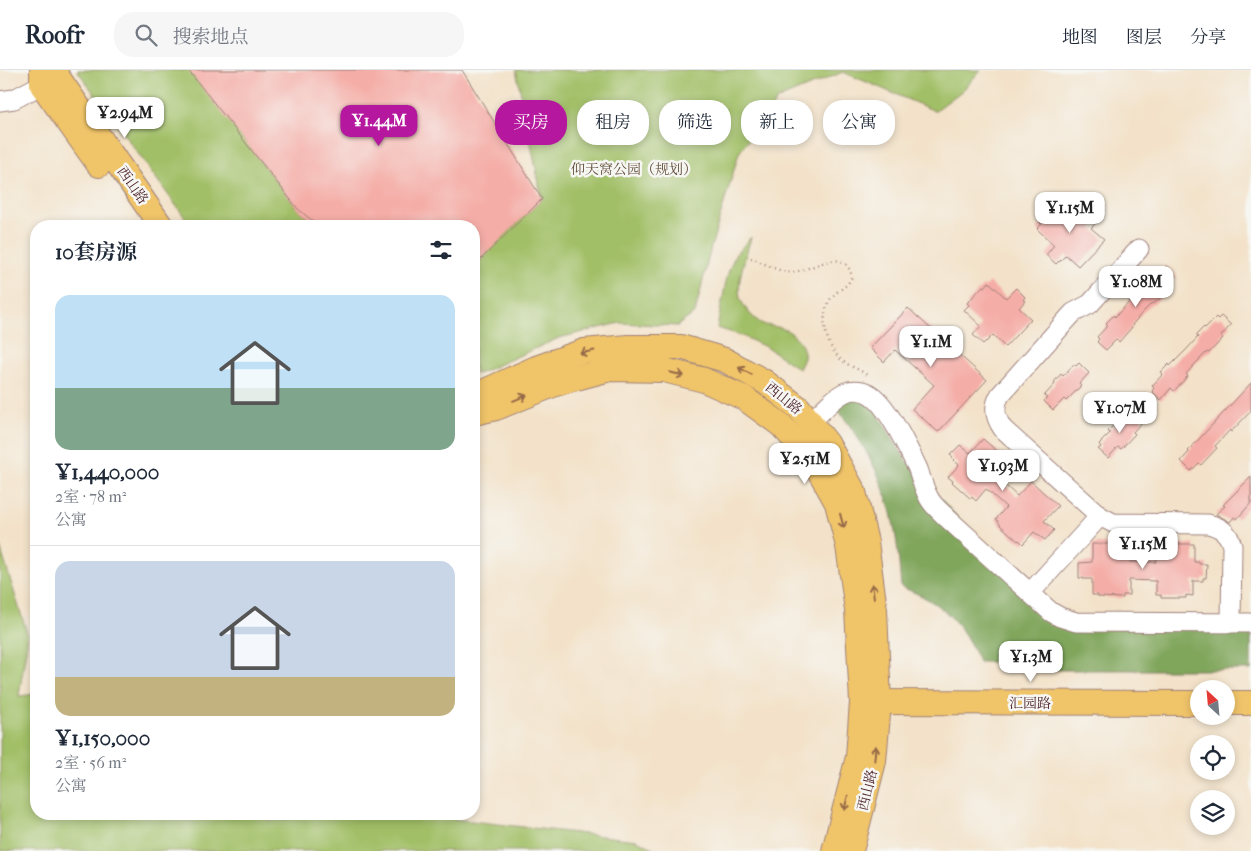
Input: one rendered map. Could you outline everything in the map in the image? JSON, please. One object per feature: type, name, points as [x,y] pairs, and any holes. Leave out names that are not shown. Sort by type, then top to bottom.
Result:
[{"type":"main road","name":"西山路","points":[[49,75],[138,220]]},
{"type":"main road","name":"西山路","points":[[49,75],[157,220]]},
{"type":"main road","name":"西山路","points":[[480,393],[536,368],[584,351],[628,346],[681,347],[725,360],[765,382],[799,408],[811,422],[827,443],[854,492],[864,533],[875,610],[871,702],[874,761],[851,851]]},
{"type":"main road","name":"西山路","points":[[480,412],[496,408],[558,383],[610,369],[664,370],[704,380],[744,398],[781,425],[812,458],[837,503],[848,546],[871,702],[834,851]]},
{"type":"main road","name":"汇园路","points":[[871,702],[1190,703]]},
{"type":"main road","points":[[1235,703],[1251,703]]},
{"type":"street","points":[[0,101],[14,99],[49,75]]},
{"type":"street","points":[[1140,249],[1090,304],[1073,313],[1000,395],[995,411],[997,420],[1003,429],[1100,516],[1113,523],[1208,524],[1222,528],[1231,541],[1232,546],[1231,623]]},
{"type":"street","points":[[811,422],[839,396],[846,392],[865,391],[872,396],[880,403],[898,431],[934,505],[1030,593],[1060,617],[1076,622],[1251,623]]},
{"type":"street","points":[[1030,593],[1100,516]]},
{"type":"path","points":[[751,258],[782,271],[791,272],[833,260],[843,261],[848,266],[852,276],[850,282],[833,296],[826,306],[824,318],[832,348],[845,363],[860,369],[871,379],[873,386],[872,396]]},
{"type":"green space","points":[[77,70],[189,70],[298,209],[312,220],[187,220]]},
{"type":"green space","name":"仰天窝公园（规划）","points":[[516,70],[981,70],[963,90],[935,111],[843,72],[777,100],[741,100],[741,145],[745,145],[739,153],[711,247],[695,313],[677,326],[620,323],[559,338],[480,373],[480,260],[542,199],[531,145],[567,145],[567,100],[522,100]]},
{"type":"green space","points":[[751,237],[739,283],[740,298],[749,313],[756,320],[789,332],[802,345],[804,358],[799,369],[768,348],[740,335],[717,328],[727,276],[735,255]]},
{"type":"green space","points":[[854,398],[861,399],[877,412],[903,456],[1044,615],[1251,630],[1251,670],[1041,670],[1003,662],[979,662],[965,635],[949,615],[916,593],[901,587],[896,538],[885,492],[865,449],[838,410],[844,402]]},
{"type":"green space","points":[[0,547],[28,636],[19,696],[30,695],[30,820],[463,820],[637,840],[659,851],[0,851]]},
{"type":"building","points":[[188,70],[462,70],[495,123],[495,145],[509,145],[542,199],[480,260],[480,220],[312,220],[298,209]]},
{"type":"building","points":[[1062,202],[1079,218],[1089,208],[1098,217],[1096,219],[1098,221],[1091,228],[1104,239],[1078,266],[1066,255],[1056,264],[1046,255],[1054,245],[1037,229],[1042,224],[1040,223]]},
{"type":"building","points":[[1166,266],[1176,276],[1166,287],[1168,289],[1154,304],[1152,303],[1142,313],[1119,342],[1117,339],[1106,350],[1097,342],[1099,339],[1097,337],[1108,325],[1106,323],[1114,315],[1115,317],[1132,299],[1149,277],[1150,279],[1161,268],[1163,269]]},
{"type":"building","points":[[989,282],[1006,298],[1016,288],[1025,297],[1023,300],[1025,301],[1019,308],[1031,319],[1005,347],[993,335],[983,344],[973,335],[981,326],[964,310],[969,305],[967,303]]},
{"type":"building","points":[[908,308],[987,380],[938,432],[912,409],[934,385],[895,350],[884,362],[870,348]]},
{"type":"building","points":[[1221,316],[1231,325],[1221,336],[1223,338],[1196,363],[1186,374],[1188,376],[1174,391],[1171,388],[1161,400],[1152,391],[1154,388],[1152,386],[1163,374],[1161,372],[1187,349],[1204,327],[1216,317],[1218,319]]},
{"type":"building","points":[[1079,363],[1089,373],[1079,384],[1081,386],[1066,401],[1064,399],[1053,410],[1044,401],[1047,398],[1044,396],[1061,374],[1063,376],[1074,364],[1076,366]]},
{"type":"building","points":[[1251,383],[1251,411],[1215,446],[1217,448],[1201,465],[1199,463],[1191,471],[1181,461]]},
{"type":"building","points":[[1133,411],[1143,421],[1133,432],[1135,434],[1121,449],[1118,447],[1108,458],[1098,449],[1101,447],[1099,444],[1110,433],[1108,431],[1116,423]]},
{"type":"building","points":[[983,439],[1011,463],[997,478],[1017,496],[1031,481],[1058,506],[1044,521],[1054,530],[1045,540],[1034,532],[1023,544],[1018,541],[996,519],[1006,507],[986,489],[976,501],[972,497],[971,499],[948,477],[959,465],[950,455],[960,445],[970,453]]},
{"type":"building","points":[[1251,477],[1251,503],[1237,519],[1234,517],[1230,522],[1216,514],[1225,506],[1223,505]]},
{"type":"building","points":[[1092,544],[1130,544],[1130,562],[1156,562],[1156,544],[1194,544],[1194,562],[1207,564],[1206,578],[1203,578],[1203,581],[1193,581],[1193,596],[1186,595],[1186,598],[1161,598],[1161,595],[1156,595],[1156,581],[1129,580],[1129,595],[1123,595],[1123,598],[1098,597],[1098,595],[1092,595],[1092,579],[1079,578],[1079,563],[1092,562]]}]
